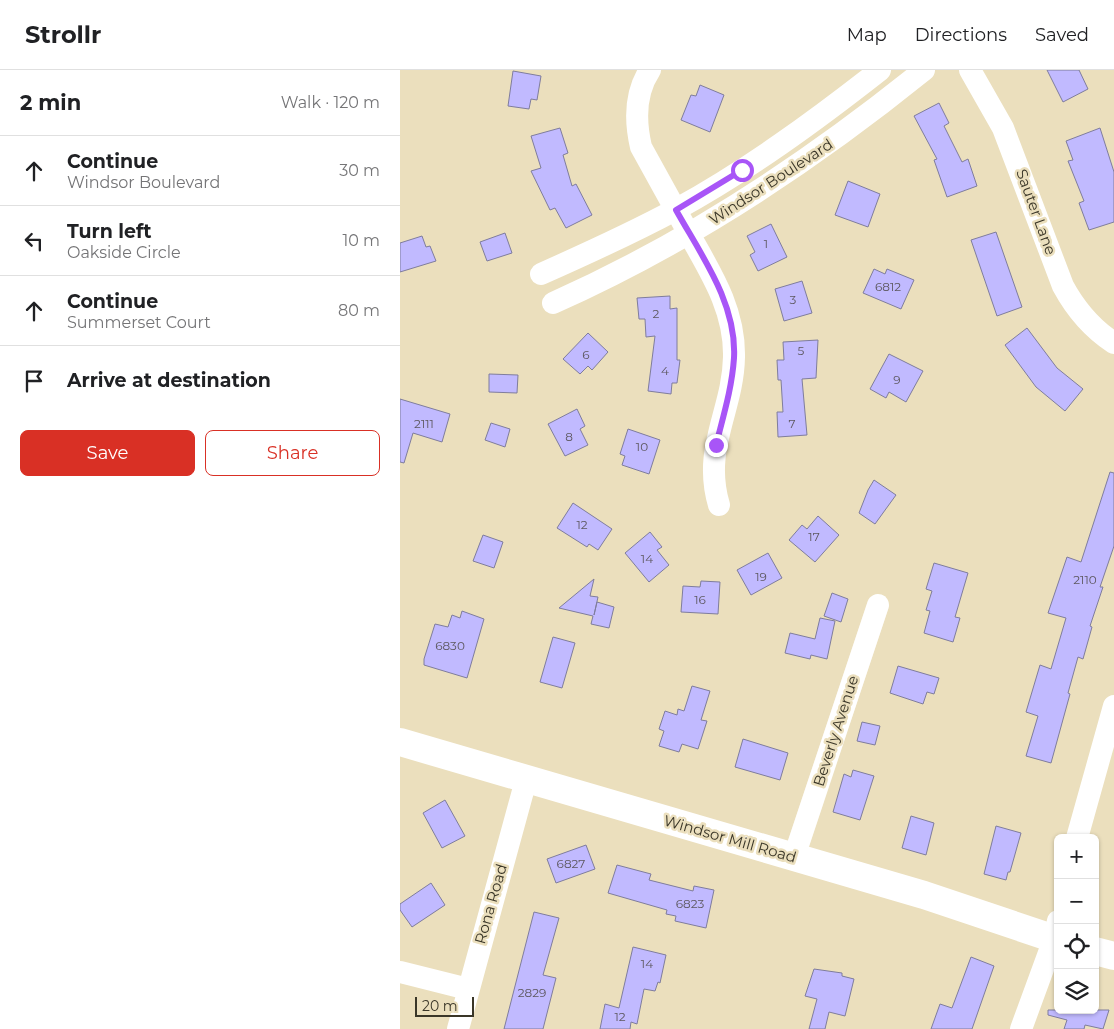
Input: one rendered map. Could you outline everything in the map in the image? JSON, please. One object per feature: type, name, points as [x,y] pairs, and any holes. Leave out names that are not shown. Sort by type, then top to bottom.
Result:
[{"type":"main road","name":"Windsor Mill Road","points":[[400,742],[1054,933]]},
{"type":"main road","points":[[1099,952],[1114,956]]},
{"type":"street","points":[[650,70],[645,78],[638,101],[636,123],[641,147],[716,281],[733,332],[734,358],[729,390],[712,460],[713,485],[719,505]]},
{"type":"street","name":"Windsor Boulevard","points":[[541,274],[676,210],[742,170],[812,123],[880,70]]},
{"type":"street","name":"Windsor Boulevard","points":[[552,303],[616,275],[690,235],[828,145],[924,70]]},
{"type":"street","name":"Sauter Lane","points":[[970,70],[1003,128],[1063,286],[1075,308],[1093,327],[1114,343]]},
{"type":"street","name":"Beverly Avenue","points":[[794,857],[878,604]]},
{"type":"street","points":[[1078,834],[1114,706]]},
{"type":"street","name":"Rona Road","points":[[458,1029],[526,780]]},
{"type":"street","points":[[1021,1029],[1054,939]]},
{"type":"street","points":[[400,972],[468,989]]},
{"type":"building","points":[[1047,70],[1079,70],[1088,89],[1063,102]]},
{"type":"building","points":[[513,71],[541,76],[537,100],[531,99],[529,109],[508,106]]},
{"type":"building","points":[[700,85],[724,95],[710,132],[681,120],[691,95],[696,96]]},
{"type":"building","points":[[939,103],[949,123],[944,126],[962,162],[968,159],[977,186],[947,197],[934,160],[937,159],[914,116]]},
{"type":"building","points":[[560,128],[568,153],[563,155],[572,186],[576,184],[592,215],[566,228],[555,208],[550,210],[531,171],[541,168],[531,136]]},
{"type":"building","points":[[1100,128],[1114,172],[1114,222],[1089,230],[1079,203],[1084,201],[1068,161],[1073,160],[1066,141]]},
{"type":"building","points":[[848,181],[880,194],[868,227],[835,215]]},
{"type":"building","points":[[771,224],[787,257],[758,271],[750,255],[755,252],[747,236]]},
{"type":"building","points":[[996,232],[1022,307],[997,316],[971,240]]},
{"type":"building","points":[[505,233],[512,253],[487,261],[480,242]]},
{"type":"building","points":[[422,236],[426,247],[430,246],[436,261],[400,272],[400,243]]},
{"type":"building","points":[[874,269],[885,274],[887,269],[914,280],[901,309],[863,293]]},
{"type":"building","points":[[802,281],[812,313],[784,321],[775,289]]},
{"type":"building","points":[[670,296],[670,309],[677,308],[677,360],[680,360],[677,383],[672,383],[671,394],[648,391],[655,336],[646,337],[645,319],[639,319],[637,298]]},
{"type":"building","points":[[1027,328],[1057,368],[1083,389],[1065,411],[1036,387],[1005,345]]},
{"type":"building","points":[[588,333],[608,352],[592,370],[588,366],[580,374],[563,359]]},
{"type":"building","points":[[818,340],[816,378],[802,379],[807,435],[778,437],[777,412],[783,412],[781,380],[778,380],[777,360],[784,360],[783,342]]},
{"type":"building","points":[[889,354],[923,371],[906,402],[889,392],[886,398],[870,389]]},
{"type":"building","points":[[489,374],[518,375],[517,393],[489,392]]},
{"type":"building","points":[[400,399],[450,414],[442,442],[413,433],[404,463],[400,462]]},
{"type":"building","points":[[577,409],[585,426],[580,429],[588,445],[565,456],[548,424]]},
{"type":"building","points":[[491,423],[510,429],[505,447],[485,440]]},
{"type":"building","points":[[628,429],[660,440],[649,474],[622,465],[625,456],[620,454]]},
{"type":"building","points":[[1110,472],[1114,473],[1114,546],[1100,587],[1103,587],[1090,626],[1092,627],[1083,659],[1078,657],[1051,763],[1026,756],[1038,716],[1026,712],[1040,665],[1051,669],[1066,618],[1048,613],[1067,557],[1081,562]]},
{"type":"building","points":[[874,480],[896,495],[875,524],[859,513]]},
{"type":"building","points":[[573,503],[612,529],[598,550],[589,544],[587,547],[557,528]]},
{"type":"building","points":[[818,516],[839,535],[815,562],[789,540],[802,525],[807,529]]},
{"type":"building","points":[[650,532],[662,547],[657,550],[669,565],[649,582],[625,553]]},
{"type":"building","points":[[483,535],[503,542],[494,568],[473,561]]},
{"type":"building","points":[[768,553],[782,578],[751,595],[737,570]]},
{"type":"building","points":[[934,563],[968,573],[955,617],[960,618],[953,642],[924,633],[930,611],[926,610],[932,591],[926,589]]},
{"type":"building","points":[[594,579],[590,596],[598,597],[594,615],[597,602],[614,607],[609,628],[591,624],[593,616],[559,608]]},
{"type":"building","points":[[701,581],[720,582],[718,614],[681,612],[683,586],[700,587]]},
{"type":"building","points":[[832,593],[848,599],[841,622],[824,616]]},
{"type":"building","points":[[462,611],[484,619],[467,678],[424,665],[424,659],[435,624],[448,627],[452,615],[460,618]]},
{"type":"building","points":[[820,618],[835,621],[827,659],[811,655],[810,659],[785,653],[790,633],[815,639]]},
{"type":"building","points":[[553,637],[575,643],[562,688],[540,682]]},
{"type":"building","points":[[898,666],[939,678],[934,694],[927,692],[923,704],[890,693]]},
{"type":"building","points":[[692,686],[710,691],[701,720],[707,721],[698,749],[682,744],[679,752],[659,746],[664,731],[659,729],[665,711],[677,715],[678,709],[684,711]]},
{"type":"building","points":[[862,722],[880,726],[875,745],[857,741]]},
{"type":"building","points":[[743,739],[788,753],[780,780],[735,767]]},
{"type":"building","points":[[853,770],[874,776],[860,820],[833,812],[844,774],[851,777]]},
{"type":"building","points":[[445,800],[465,836],[442,848],[423,813]]},
{"type":"building","points":[[911,816],[934,823],[926,855],[902,848]]},
{"type":"building","points":[[996,826],[1021,833],[1006,880],[984,874]]},
{"type":"building","points":[[586,845],[595,869],[556,883],[547,859]]},
{"type":"building","points":[[617,865],[651,874],[649,880],[693,891],[694,886],[714,890],[706,928],[675,921],[676,916],[666,914],[667,910],[608,893]]},
{"type":"building","points":[[431,883],[445,905],[412,927],[400,910],[400,904]]},
{"type":"building","points":[[534,912],[559,918],[543,975],[556,978],[543,1029],[504,1029]]},
{"type":"building","points":[[633,947],[666,955],[660,983],[658,982],[655,991],[644,989],[637,1024],[631,1022],[630,1029],[600,1029],[605,1004],[619,1008]]},
{"type":"building","points":[[971,957],[994,966],[972,1029],[931,1029],[940,1004],[952,1008]]},
{"type":"building","points":[[814,969],[842,973],[842,976],[854,979],[845,1016],[829,1012],[825,1029],[809,1029],[817,999],[805,996]]},
{"type":"building","points":[[1048,1010],[1054,1010],[1054,1014],[1099,1014],[1099,1010],[1109,1010],[1103,1029],[1085,1025],[1084,1029],[1064,1029],[1067,1020],[1048,1015]]},
{"type":"route","points":[[716,445],[729,390],[734,358],[733,332],[716,281],[676,210],[742,170]]}]
